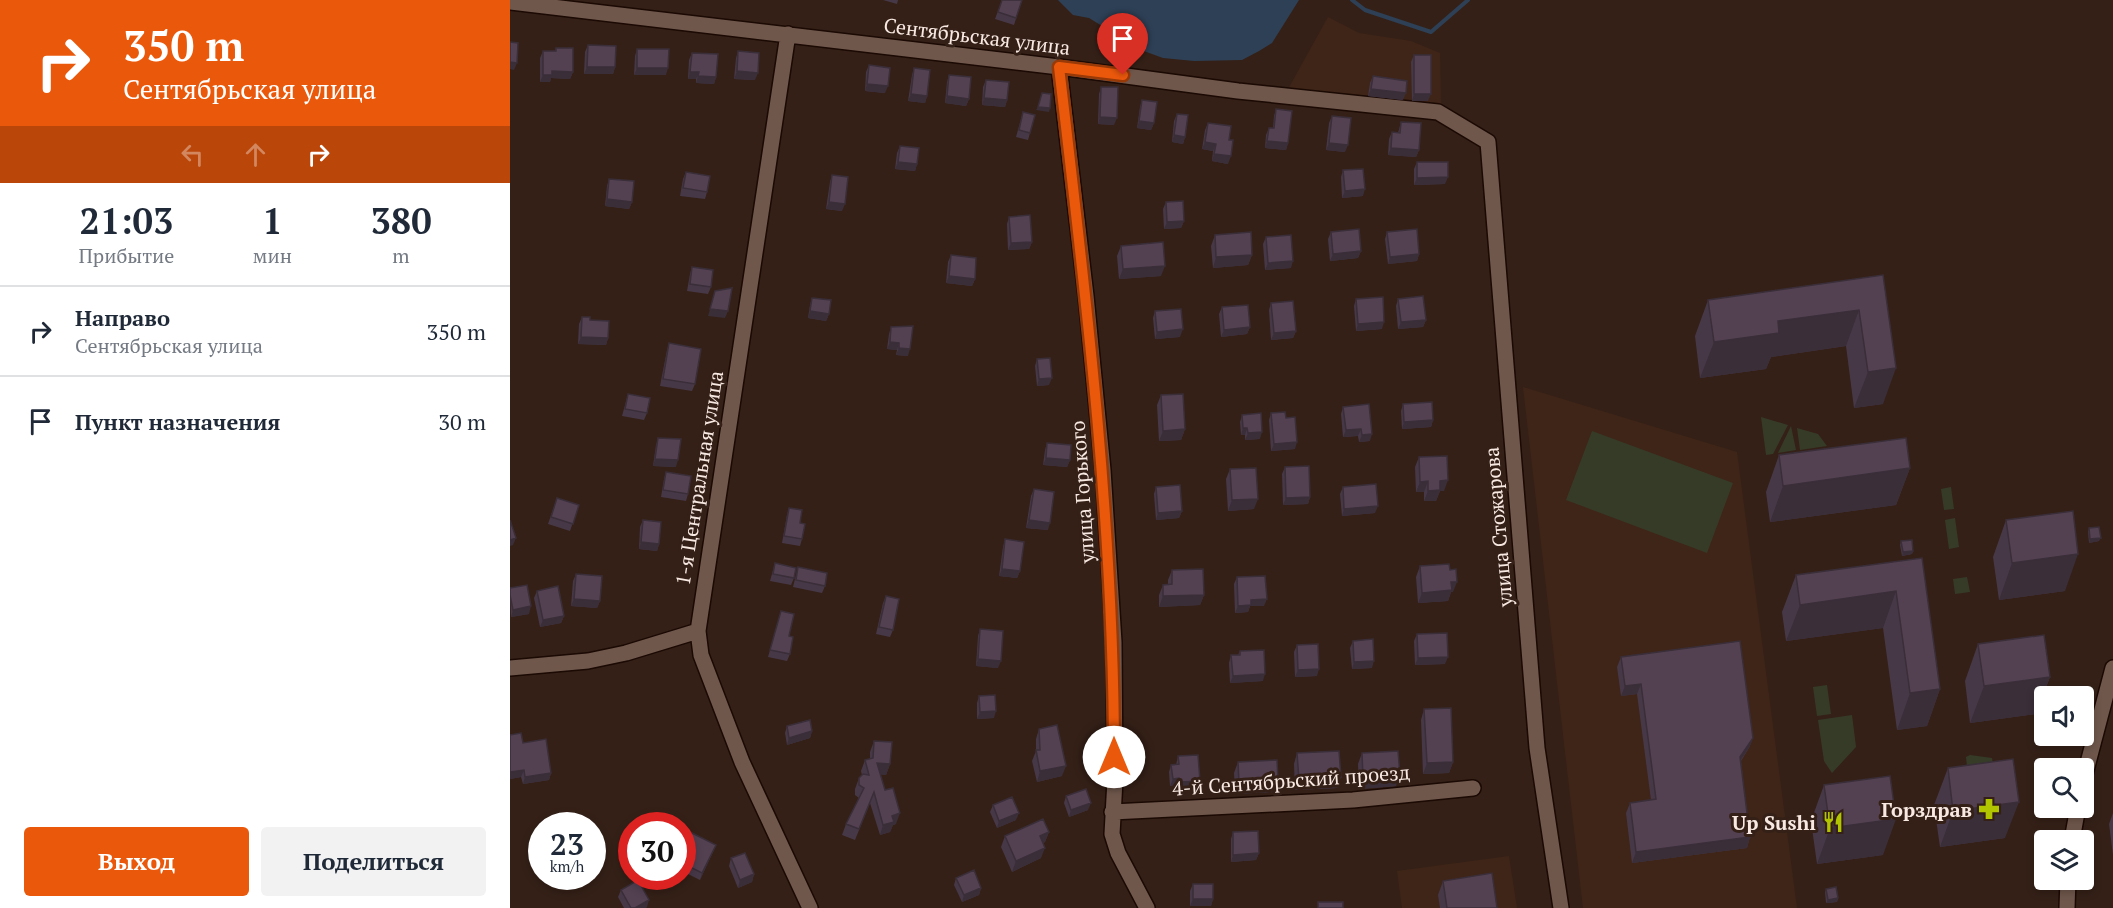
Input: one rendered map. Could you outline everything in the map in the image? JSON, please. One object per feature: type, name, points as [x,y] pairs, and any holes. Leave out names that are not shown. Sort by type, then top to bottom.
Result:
[{"type":"street","name":"Сентябрьская улица","points":[[510,2],[1059,67],[1238,91],[1438,112],[1488,142]]},
{"type":"street","name":"1-я Центральная улица","points":[[788,34],[698,631],[701,654],[742,762],[810,908]]},
{"type":"street","name":"улица Горького","points":[[1059,67],[1086,296],[1103,482],[1114,642],[1115,780],[1112,812],[1114,843],[1146,908]]},
{"type":"street","name":"улица Стожарова","points":[[1488,142],[1537,748],[1561,908]]},
{"type":"street","points":[[510,668],[588,661],[626,653],[698,631]]},
{"type":"street","points":[[2089,758],[2113,668]]},
{"type":"street","name":"4-й Сентябрьский проезд","points":[[1112,812],[1353,800],[1473,788]]},
{"type":"street","points":[[2067,908],[2068,890]]},
{"type":"shaded area","points":[[1328,17],[1359,33],[1411,41],[1440,53],[1441,108],[1287,91]]},
{"type":"shaded area","points":[[1523,387],[1737,452],[1797,908],[1583,908]]},
{"type":"shaded area","points":[[1509,856],[1517,908],[1402,908],[1397,871]]},
{"type":"green space","points":[[1761,417],[1788,425],[1773,454],[1766,455]]},
{"type":"green space","points":[[1791,426],[1796,450],[1778,453]]},
{"type":"green space","points":[[1797,428],[1818,434],[1827,446],[1800,450]]},
{"type":"green space","points":[[1592,431],[1733,483],[1707,553],[1566,500]]},
{"type":"green space","points":[[1951,487],[1954,509],[1944,510],[1941,489]]},
{"type":"green space","points":[[1955,518],[1959,547],[1949,549],[1945,520]]},
{"type":"green space","points":[[1967,577],[1970,592],[1955,594],[1953,579]]},
{"type":"green space","points":[[1827,685],[1831,714],[1817,716],[1813,687]]},
{"type":"green space","points":[[1852,715],[1856,747],[1832,773],[1824,761],[1818,720]]},
{"type":"green space","points":[[1970,755],[1992,758],[1994,772],[1968,776],[1966,757]]},
{"type":"water","points":[[1058,0],[1299,0],[1272,43],[1259,51],[1242,60],[1194,61],[1163,58],[1141,50],[1089,18],[1073,15]]},
{"type":"building","points":[[1002,0],[1022,0],[1016,18],[998,12]]},
{"type":"building","points":[[510,42],[518,43],[517,63],[510,62]]},
{"type":"building","points":[[588,45],[616,46],[615,67],[587,67]]},
{"type":"building","points":[[556,48],[573,48],[573,72],[552,71],[552,75],[543,75],[543,51],[556,51]]},
{"type":"building","points":[[637,49],[669,49],[668,68],[637,68]]},
{"type":"building","points":[[738,51],[759,53],[758,73],[737,71]]},
{"type":"building","points":[[692,53],[718,54],[716,77],[698,76],[699,72],[690,72]]},
{"type":"building","points":[[1414,55],[1431,55],[1431,94],[1414,94]]},
{"type":"building","points":[[869,65],[890,68],[888,86],[867,84]]},
{"type":"building","points":[[914,68],[930,70],[927,96],[911,94]]},
{"type":"building","points":[[949,75],[971,77],[969,99],[947,96]]},
{"type":"building","points":[[1373,76],[1407,81],[1406,93],[1371,89]]},
{"type":"building","points":[[986,80],[1009,82],[1007,100],[984,98]]},
{"type":"building","points":[[1101,87],[1118,87],[1117,118],[1100,117]]},
{"type":"building","points":[[1042,93],[1051,94],[1050,108],[1038,107]]},
{"type":"building","points":[[1142,100],[1157,102],[1154,123],[1139,121]]},
{"type":"building","points":[[1276,109],[1292,111],[1288,143],[1267,141],[1269,128],[1274,128]]},
{"type":"building","points":[[1023,112],[1035,115],[1030,133],[1019,130]]},
{"type":"building","points":[[1177,114],[1188,115],[1185,137],[1174,135]]},
{"type":"building","points":[[1332,116],[1351,118],[1348,145],[1329,143]]},
{"type":"building","points":[[1401,122],[1421,123],[1419,150],[1391,148],[1392,132],[1400,133]]},
{"type":"building","points":[[1208,123],[1231,126],[1229,140],[1233,140],[1231,156],[1214,154],[1216,144],[1205,142]]},
{"type":"building","points":[[900,146],[919,148],[917,164],[898,162]]},
{"type":"building","points":[[1417,162],[1448,162],[1448,177],[1417,178]]},
{"type":"building","points":[[1363,169],[1365,189],[1345,191],[1343,170]]},
{"type":"building","points":[[686,172],[710,176],[707,192],[683,188]]},
{"type":"building","points":[[832,175],[848,177],[845,204],[829,202]]},
{"type":"building","points":[[609,179],[634,181],[632,202],[607,199]]},
{"type":"building","points":[[1183,201],[1184,221],[1167,222],[1166,202]]},
{"type":"building","points":[[1030,215],[1032,242],[1011,243],[1009,217]]},
{"type":"building","points":[[1359,229],[1361,251],[1333,254],[1331,232]]},
{"type":"building","points":[[1417,229],[1419,254],[1390,257],[1387,232]]},
{"type":"building","points":[[1251,232],[1252,255],[1216,257],[1215,235]]},
{"type":"building","points":[[1291,235],[1293,261],[1268,263],[1266,237]]},
{"type":"building","points":[[1163,242],[1165,266],[1123,269],[1121,246]]},
{"type":"building","points":[[951,255],[976,258],[975,279],[949,276]]},
{"type":"building","points":[[692,267],[713,270],[711,287],[690,284]]},
{"type":"building","points":[[1883,275],[1896,368],[1868,372],[1859,310],[1778,321],[1779,333],[1714,342],[1708,300]]},
{"type":"building","points":[[732,288],[728,311],[710,309],[715,291]]},
{"type":"building","points":[[1423,296],[1426,320],[1401,322],[1398,299]]},
{"type":"building","points":[[1383,297],[1384,322],[1358,324],[1356,299]]},
{"type":"building","points":[[812,298],[831,300],[829,314],[810,311]]},
{"type":"building","points":[[1293,301],[1296,331],[1274,333],[1271,303]]},
{"type":"building","points":[[1248,305],[1250,327],[1224,330],[1222,307]]},
{"type":"building","points":[[1181,309],[1183,329],[1157,332],[1155,311]]},
{"type":"building","points":[[582,317],[609,321],[608,338],[581,337]]},
{"type":"building","points":[[913,326],[910,349],[899,348],[899,343],[890,342],[891,327]]},
{"type":"building","points":[[669,343],[701,349],[695,384],[663,379]]},
{"type":"building","points":[[1050,358],[1052,378],[1039,379],[1037,359]]},
{"type":"building","points":[[628,394],[650,398],[647,413],[625,409]]},
{"type":"building","points":[[1183,394],[1185,429],[1163,431],[1161,395]]},
{"type":"building","points":[[1432,402],[1433,420],[1404,422],[1403,404]]},
{"type":"building","points":[[1369,404],[1372,434],[1362,435],[1361,429],[1346,430],[1343,407]]},
{"type":"building","points":[[1285,412],[1286,418],[1295,417],[1297,442],[1274,444],[1271,413]]},
{"type":"building","points":[[1261,413],[1262,432],[1248,433],[1247,428],[1243,428],[1242,415]]},
{"type":"building","points":[[658,438],[681,439],[678,460],[655,459]]},
{"type":"building","points":[[1906,438],[1910,468],[1783,486],[1779,455]]},
{"type":"building","points":[[1047,443],[1071,445],[1070,460],[1046,458]]},
{"type":"building","points":[[1447,456],[1448,480],[1440,481],[1440,490],[1428,491],[1428,481],[1420,482],[1419,457]]},
{"type":"building","points":[[1309,466],[1310,497],[1286,498],[1285,467]]},
{"type":"building","points":[[1256,468],[1258,499],[1232,500],[1230,469]]},
{"type":"building","points":[[666,472],[691,476],[688,494],[663,490]]},
{"type":"building","points":[[1376,484],[1378,506],[1344,509],[1343,487]]},
{"type":"building","points":[[1180,485],[1182,511],[1158,513],[1156,487]]},
{"type":"building","points":[[1034,489],[1054,492],[1050,523],[1029,520]]},
{"type":"building","points":[[557,498],[579,505],[573,524],[551,517]]},
{"type":"building","points":[[789,508],[802,510],[800,523],[805,524],[802,539],[784,536]]},
{"type":"building","points":[[2073,511],[2078,554],[2012,563],[2006,520]]},
{"type":"building","points":[[510,520],[516,538],[510,540]]},
{"type":"building","points":[[643,520],[661,522],[659,544],[641,542]]},
{"type":"building","points":[[2099,527],[2101,538],[2090,539],[2089,528]]},
{"type":"building","points":[[1005,539],[1024,542],[1020,571],[1002,569]]},
{"type":"building","points":[[1912,540],[1913,551],[1903,552],[1901,541]]},
{"type":"building","points":[[1922,558],[1940,689],[1910,693],[1896,591],[1800,605],[1796,575]]},
{"type":"building","points":[[775,563],[796,568],[794,578],[773,574]]},
{"type":"building","points":[[1449,564],[1450,570],[1456,569],[1457,582],[1451,582],[1452,590],[1422,593],[1420,566]]},
{"type":"building","points":[[798,567],[827,573],[825,586],[796,580]]},
{"type":"building","points":[[1203,569],[1204,595],[1163,596],[1163,585],[1172,584],[1172,570]]},
{"type":"building","points":[[576,574],[602,576],[600,601],[574,599]]},
{"type":"building","points":[[1265,576],[1267,599],[1251,600],[1251,605],[1238,606],[1237,577]]},
{"type":"building","points":[[527,585],[531,606],[513,610],[510,588]]},
{"type":"building","points":[[558,586],[564,616],[543,620],[537,591]]},
{"type":"building","points":[[886,596],[899,599],[893,630],[879,627]]},
{"type":"building","points":[[781,611],[794,614],[789,636],[793,637],[790,654],[770,650]]},
{"type":"building","points":[[980,629],[1003,631],[1001,661],[978,659]]},
{"type":"building","points":[[1447,633],[1448,657],[1418,658],[1417,634]]},
{"type":"building","points":[[2044,635],[2050,677],[1984,686],[1978,644]]},
{"type":"building","points":[[1373,639],[1374,661],[1354,662],[1353,641]]},
{"type":"building","points":[[1740,641],[1753,738],[1740,757],[1750,837],[1636,852],[1630,803],[1656,799],[1641,684],[1625,686],[1621,657]]},
{"type":"building","points":[[1318,644],[1319,669],[1298,670],[1297,645]]},
{"type":"building","points":[[1264,650],[1265,674],[1233,676],[1231,655],[1240,655],[1240,651]]},
{"type":"building","points":[[995,695],[996,711],[980,712],[979,696]]},
{"type":"building","points":[[1451,708],[1453,762],[1427,763],[1424,709]]},
{"type":"building","points":[[810,720],[812,731],[789,738],[787,726]]},
{"type":"building","points":[[1057,725],[1066,766],[1040,771],[1036,750],[1040,750],[1039,729]]},
{"type":"building","points":[[521,733],[523,743],[546,739],[551,773],[525,777],[524,770],[510,772],[510,735]]},
{"type":"building","points":[[874,741],[892,742],[890,764],[877,763],[885,790],[893,788],[900,813],[892,816],[894,822],[883,825],[874,792],[859,829],[846,824],[864,788],[859,785],[859,778],[863,774],[869,775],[865,760],[873,758]]},
{"type":"building","points":[[1339,751],[1341,777],[1299,780],[1297,753]]},
{"type":"building","points":[[1398,751],[1400,776],[1363,778],[1362,753]]},
{"type":"building","points":[[1198,755],[1200,781],[1180,782],[1179,778],[1173,779],[1171,765],[1179,764],[1178,756]]},
{"type":"building","points":[[2013,759],[2019,802],[1953,811],[1948,768]]},
{"type":"building","points":[[1277,760],[1278,781],[1239,783],[1238,762]]},
{"type":"building","points":[[1890,776],[1896,819],[1830,828],[1824,785]]},
{"type":"building","points":[[1086,789],[1091,803],[1071,810],[1066,796]]},
{"type":"building","points":[[1012,797],[1019,813],[999,821],[993,805]]},
{"type":"building","points":[[1043,819],[1049,832],[1040,836],[1045,848],[1016,861],[1005,836]]},
{"type":"building","points":[[1258,831],[1259,853],[1233,855],[1233,832]]},
{"type":"building","points":[[696,835],[716,845],[702,873],[696,870]]},
{"type":"building","points":[[745,853],[754,874],[740,880],[731,858]]},
{"type":"building","points":[[974,870],[981,888],[964,895],[956,878]]},
{"type":"building","points":[[1492,873],[1497,908],[1447,908],[1443,881]]},
{"type":"building","points":[[1193,884],[1213,884],[1213,899],[1193,899]]},
{"type":"building","points":[[1836,887],[1838,898],[1828,900],[1826,889]]},
{"type":"building","points":[[621,890],[644,890],[649,900],[631,908]]},
{"type":"building","points":[[1318,902],[1343,902],[1343,908],[1318,908]]},
{"type":"waterway","points":[[1352,0],[1365,10],[1431,32],[1468,0]]},
{"type":"place","name":"Горздрав","points":[[1989,809]]},
{"type":"place","name":"Up Sushi","points":[[1833,822]]},
{"type":"route","points":[[1114,757],[1114,642],[1102,470],[1086,296],[1059,67],[1123,75]]}]
